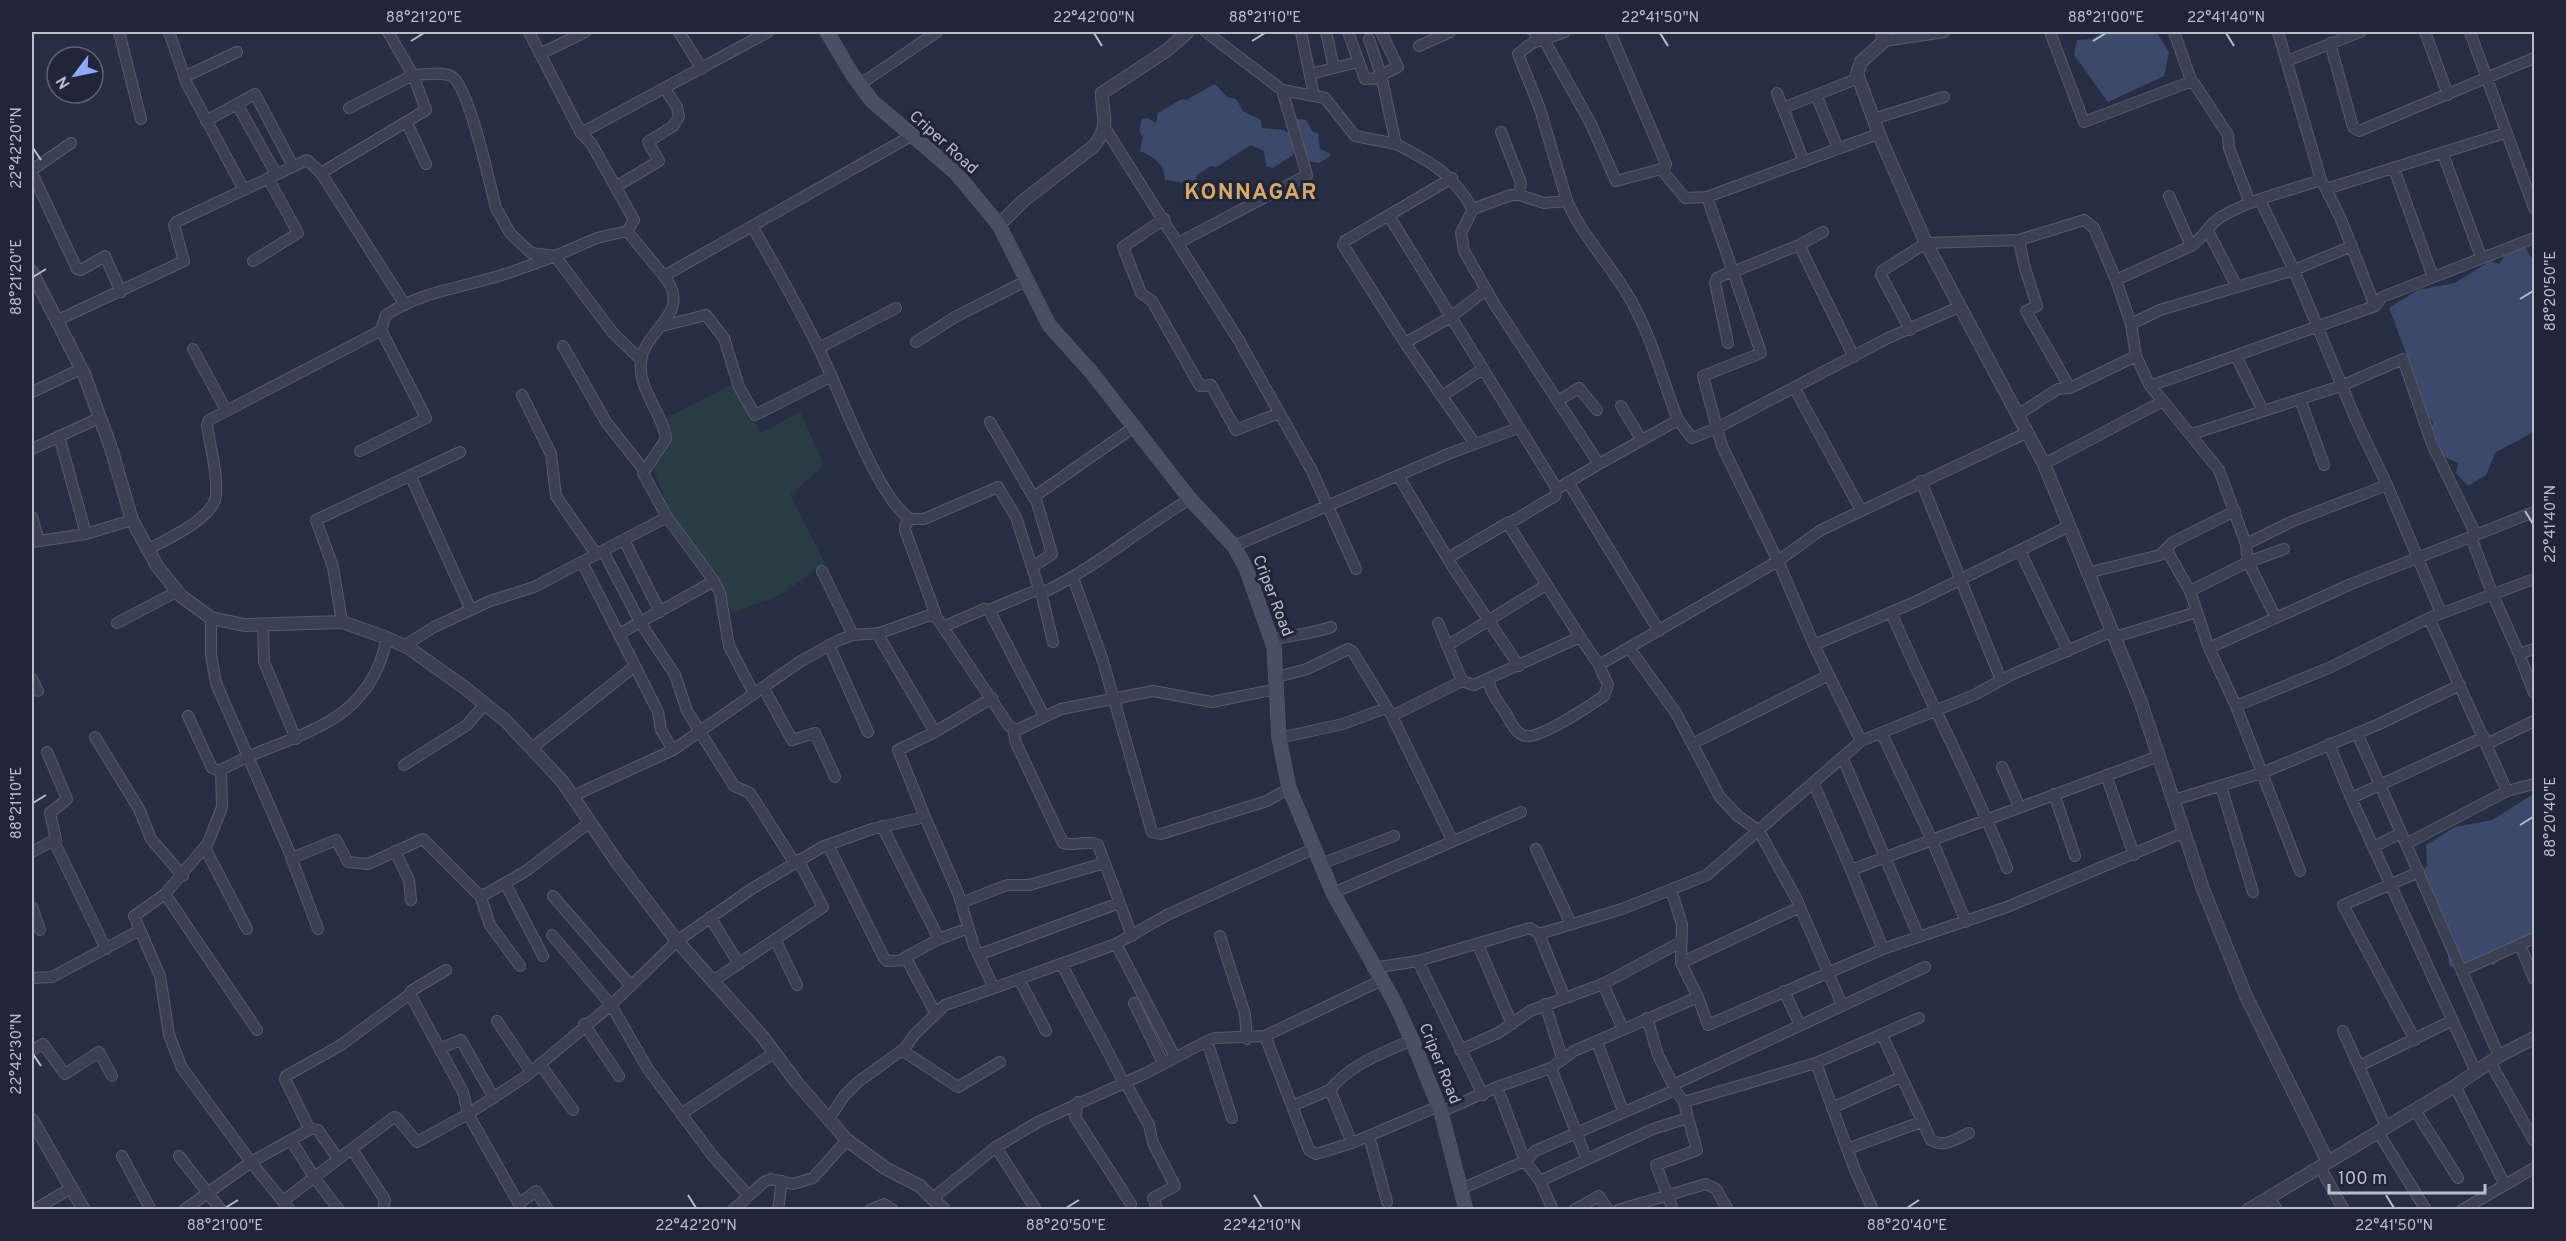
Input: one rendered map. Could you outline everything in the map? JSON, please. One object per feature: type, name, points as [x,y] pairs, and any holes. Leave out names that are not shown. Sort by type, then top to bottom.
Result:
[{"type":"main road","name":"Criper Road","points":[[827,32],[859,85],[872,101],[955,172],[999,225],[1050,325],[1190,499],[1234,546],[1246,568],[1271,640],[1277,683],[1279,738],[1289,788],[1313,849],[1334,893],[1412,1040],[1440,1109],[1467,1209]]},
{"type":"street","points":[[119,32],[141,119]]},
{"type":"street","points":[[169,32],[184,77],[244,190]]},
{"type":"street","points":[[321,173],[426,110],[413,75],[388,32]]},
{"type":"street","points":[[147,550],[194,523],[213,506],[216,495],[207,425],[210,420],[381,330],[386,315],[405,304],[440,291],[489,279],[555,256],[597,238],[627,231],[634,220],[591,143],[581,133],[529,32]]},
{"type":"street","points":[[679,32],[702,69]]},
{"type":"street","points":[[581,133],[768,32]]},
{"type":"street","points":[[1188,32],[1166,51],[1102,93],[1106,128],[1180,242],[1238,339],[1312,471],[1356,569]]},
{"type":"street","points":[[1206,32],[1282,90],[1327,99],[1355,136],[1396,144],[1427,160],[1452,178],[1473,209]]},
{"type":"street","points":[[1301,32],[1314,95]]},
{"type":"street","points":[[1326,32],[1334,68]]},
{"type":"street","points":[[1348,32],[1366,81],[1398,67],[1381,32]]},
{"type":"street","points":[[1419,46],[1450,32]]},
{"type":"street","points":[[1534,32],[1544,40],[1590,122],[1614,179],[1619,181],[1663,170],[1666,164],[1610,32]]},
{"type":"street","points":[[1565,32],[1521,50],[1518,54],[1540,109],[1567,201],[1578,226],[1629,296],[1656,354],[1678,420],[1692,438],[1795,389],[1888,338],[1959,307]]},
{"type":"street","points":[[1944,32],[1883,36],[1861,62],[1857,69],[1858,78],[1878,134],[1926,243],[2044,464],[2067,527],[2114,634],[2159,756],[2204,889],[2246,996],[2344,1209]]},
{"type":"street","points":[[2050,32],[2085,122],[2192,83]]},
{"type":"street","points":[[2174,32],[2192,83],[2228,135],[2229,148],[2255,202],[2294,270],[2441,613]]},
{"type":"street","points":[[2278,32],[2323,184],[2352,246],[2375,306]]},
{"type":"street","points":[[2286,61],[2360,32]]},
{"type":"street","points":[[2425,32],[2448,95]]},
{"type":"street","points":[[2470,32],[2505,133],[2535,208]]},
{"type":"street","points":[[540,54],[578,33]]},
{"type":"street","points":[[859,85],[929,34]]},
{"type":"street","points":[[1369,39],[1381,76],[1396,144]]},
{"type":"street","points":[[2330,43],[2353,127],[2356,130],[2487,80],[2535,58]]},
{"type":"street","points":[[184,77],[237,52]]},
{"type":"street","points":[[1310,74],[1358,62]]},
{"type":"street","points":[[350,108],[413,75],[445,74],[457,81],[470,111],[496,208],[502,222],[531,253],[555,256],[589,304],[626,348],[641,360]]},
{"type":"street","points":[[1783,108],[1858,78]]},
{"type":"street","points":[[617,186],[659,161],[648,142],[673,126],[679,117],[677,107],[664,89]]},
{"type":"street","points":[[1180,242],[1307,175],[1282,90]]},
{"type":"street","points":[[1778,93],[1804,162]]},
{"type":"street","points":[[206,121],[255,94],[293,166]]},
{"type":"street","points":[[1816,95],[1838,148]]},
{"type":"street","points":[[1873,119],[1944,97]]},
{"type":"street","points":[[237,104],[298,233],[253,261]]},
{"type":"street","points":[[407,123],[426,164]]},
{"type":"street","points":[[999,225],[1023,201],[1094,146],[1106,128]]},
{"type":"street","points":[[1500,132],[1521,183],[1519,195]]},
{"type":"street","points":[[2116,280],[2191,246],[2208,231],[2217,219],[2255,202],[2323,184],[2394,169],[2505,133]]},
{"type":"street","points":[[1663,170],[1679,194],[1685,198],[1707,197],[1878,134]]},
{"type":"street","points":[[664,276],[911,136]]},
{"type":"street","points":[[71,143],[32,172],[77,269],[81,270],[105,256],[121,292]]},
{"type":"street","points":[[2443,154],[2481,257]]},
{"type":"street","points":[[58,320],[184,261],[174,225],[176,222],[308,160],[321,173],[405,304]]},
{"type":"street","points":[[2394,169],[2433,277]]},
{"type":"street","points":[[1452,178],[1343,245],[1405,343],[1475,444]]},
{"type":"street","points":[[1567,201],[1544,203],[1519,195],[1510,195],[1473,209],[1463,226],[1460,241],[1486,290],[1599,464]]},
{"type":"street","points":[[2169,196],[2191,246]]},
{"type":"street","points":[[1707,197],[1762,352],[1703,376],[1722,446],[1861,741]]},
{"type":"street","points":[[1389,216],[1557,489]]},
{"type":"street","points":[[1164,219],[1123,247],[1141,293],[1152,301],[1200,386],[1212,386],[1236,430],[1279,413]]},
{"type":"street","points":[[1910,330],[1880,274],[1926,243],[2019,240],[2084,220],[2094,228],[2116,280],[2131,324],[2136,356],[2150,386],[2192,434],[2219,470],[2246,544],[2248,562],[2276,618]]},
{"type":"street","points":[[752,226],[819,348],[872,464],[896,507],[910,519],[924,519],[998,487],[1016,517],[1034,566],[1053,642]]},
{"type":"street","points":[[627,231],[671,285],[675,298],[662,326],[641,360],[644,383],[664,428],[666,439],[662,449],[644,470]]},
{"type":"street","points":[[2208,231],[2237,287]]},
{"type":"street","points":[[1728,344],[1715,283],[1717,278],[1799,245],[1823,232]]},
{"type":"street","points":[[2150,386],[2375,306],[2382,297],[2535,238]]},
{"type":"street","points":[[2019,240],[2024,266],[2037,306],[2026,310],[2070,388]]},
{"type":"street","points":[[1799,245],[1854,357]]},
{"type":"street","points":[[2131,324],[2160,310],[2294,270],[2352,246]]},
{"type":"street","points":[[32,277],[58,320],[81,369],[132,520],[147,550],[178,591],[211,618],[244,625],[342,622],[387,638],[404,646],[485,704],[532,748],[573,796],[677,941],[847,1140],[934,1197],[944,1209]]},
{"type":"street","points":[[916,342],[955,317],[1026,280]]},
{"type":"street","points":[[1405,343],[1451,316],[1486,290]]},
{"type":"street","points":[[819,348],[896,309]]},
{"type":"street","points":[[662,326],[706,315],[724,339],[739,387],[755,415],[832,376]]},
{"type":"street","points":[[360,451],[426,418],[381,330]]},
{"type":"street","points":[[563,346],[606,422],[644,470],[666,517],[714,581],[720,593],[729,646],[792,740],[815,733],[835,777]]},
{"type":"street","points":[[193,349],[226,410]]},
{"type":"street","points":[[2019,414],[2058,389],[2070,388],[2136,356]]},
{"type":"street","points":[[2236,356],[2263,411]]},
{"type":"street","points":[[2192,434],[2342,386],[2405,360],[2432,444],[2473,536],[2492,593],[2535,693]]},
{"type":"street","points":[[32,392],[81,369]]},
{"type":"street","points":[[1442,396],[1483,369]]},
{"type":"street","points":[[1558,401],[1579,387],[1597,410]]},
{"type":"street","points":[[1795,389],[1861,510]]},
{"type":"street","points":[[522,395],[551,454],[556,496],[600,552],[640,622],[675,675],[687,710],[734,786],[750,792],[819,895],[823,906],[713,981]]},
{"type":"street","points":[[2300,399],[2324,465]]},
{"type":"street","points":[[2044,464],[2163,400]]},
{"type":"street","points":[[1621,406],[1641,439]]},
{"type":"street","points":[[32,449],[99,418]]},
{"type":"street","points":[[1448,558],[1555,495],[1557,489],[1568,482],[1678,420]]},
{"type":"street","points":[[990,422],[1034,498],[1052,554],[1034,566]]},
{"type":"street","points":[[1034,498],[1134,428]]},
{"type":"street","points":[[1234,546],[1302,515],[1327,507],[1518,428]]},
{"type":"street","points":[[1599,665],[1778,561],[1821,530],[2026,433]]},
{"type":"street","points":[[59,436],[86,534]]},
{"type":"street","points":[[342,622],[333,567],[316,520],[460,452]]},
{"type":"street","points":[[410,475],[471,610]]},
{"type":"street","points":[[1399,477],[1448,558],[1519,666]]},
{"type":"street","points":[[1921,481],[2001,680]]},
{"type":"street","points":[[1568,482],[1659,631]]},
{"type":"street","points":[[2246,544],[2294,521],[2387,485]]},
{"type":"street","points":[[573,796],[673,750],[829,645],[853,635],[877,633],[926,616],[940,622],[984,609],[989,610],[1073,578],[1148,524],[1190,499]]},
{"type":"street","points":[[2087,573],[2155,557],[2235,511]]},
{"type":"street","points":[[2209,648],[2418,557],[2535,512]]},
{"type":"street","points":[[32,517],[35,542],[86,534],[132,520]]},
{"type":"street","points":[[404,646],[434,627],[471,610],[534,587],[666,517]]},
{"type":"street","points":[[910,519],[905,530],[940,622],[1013,729],[1017,746],[1063,843],[1095,843],[1105,863],[1132,936]]},
{"type":"street","points":[[1489,679],[1493,693],[1515,728],[1521,734],[1531,736],[1543,732],[1604,696],[1608,685],[1599,665],[1546,585],[1509,522]]},
{"type":"street","points":[[1814,645],[1960,581],[2067,527]]},
{"type":"street","points":[[624,540],[660,612]]},
{"type":"street","points":[[2166,549],[2190,591],[2209,648],[2236,706],[2300,870]]},
{"type":"street","points":[[2190,591],[2248,562],[2284,549]]},
{"type":"street","points":[[2020,551],[2067,651]]},
{"type":"street","points":[[582,562],[658,712],[661,730],[673,750]]},
{"type":"street","points":[[822,571],[853,635]]},
{"type":"street","points":[[1073,578],[1092,627],[1149,828],[1156,835],[1267,801],[1289,788]]},
{"type":"street","points":[[2236,706],[2331,667],[2429,618],[2535,579]]},
{"type":"street","points":[[619,634],[714,581]]},
{"type":"street","points":[[1447,646],[1546,585]]},
{"type":"street","points":[[117,623],[178,591]]},
{"type":"street","points":[[989,610],[1044,717]]},
{"type":"street","points":[[1891,612],[1987,818],[2007,868]]},
{"type":"street","points":[[1539,934],[1671,890],[1707,875],[1843,759],[1850,748],[1861,741],[1936,711],[2067,651],[2114,634],[2197,612]]},
{"type":"street","points":[[211,618],[211,655],[216,683],[291,857],[318,929]]},
{"type":"street","points":[[2429,618],[2507,791]]},
{"type":"street","points":[[1438,623],[1458,666],[1462,681],[1471,686],[1580,637]]},
{"type":"street","points":[[263,625],[264,662],[296,739]]},
{"type":"street","points":[[1271,640],[1296,634],[1315,633],[1331,627]]},
{"type":"street","points":[[877,633],[935,732]]},
{"type":"street","points":[[188,716],[212,768],[220,771],[322,726],[360,695],[379,666],[387,638]]},
{"type":"street","points":[[829,645],[868,732]]},
{"type":"street","points":[[1013,729],[1021,730],[1061,709],[1153,691],[1212,702],[1277,683],[1348,649],[1353,652],[1389,712],[1452,840]]},
{"type":"street","points":[[1630,649],[1694,743],[1720,797],[1738,816],[1760,831],[1800,907],[1842,1005]]},
{"type":"street","points":[[2519,654],[2535,649]]},
{"type":"street","points":[[532,748],[635,666]]},
{"type":"street","points":[[1694,743],[1829,675]]},
{"type":"street","points":[[32,679],[38,691]]},
{"type":"street","points":[[1279,738],[1389,712],[1462,681]]},
{"type":"street","points":[[2174,800],[2262,773],[2357,734],[2460,685]]},
{"type":"street","points":[[992,698],[898,752],[961,903],[978,955],[994,988]]},
{"type":"street","points":[[404,765],[466,725],[485,704]]},
{"type":"street","points":[[2351,798],[2535,721]]},
{"type":"street","points":[[1882,734],[1932,840],[1966,922]]},
{"type":"street","points":[[2357,734],[2463,970],[2495,1059],[2535,1141]]},
{"type":"street","points":[[95,737],[139,808],[151,839],[183,876]]},
{"type":"street","points":[[2329,744],[2389,885],[2476,1072]]},
{"type":"street","points":[[32,852],[54,841],[57,837],[50,813],[67,799],[47,752]]},
{"type":"street","points":[[1851,870],[2159,756]]},
{"type":"street","points":[[1843,759],[1919,938]]},
{"type":"street","points":[[2002,767],[2019,806]]},
{"type":"street","points":[[220,771],[222,807],[205,848],[165,894],[134,916],[160,976],[169,1035],[175,1054],[206,1103],[287,1205],[314,1177],[393,1117],[397,1118],[417,1142],[494,1098],[531,1072],[610,1005],[677,941],[796,861],[828,845],[882,826],[925,817]]},
{"type":"street","points":[[2106,775],[2134,855]]},
{"type":"street","points":[[1814,784],[1883,949]]},
{"type":"street","points":[[2406,844],[2507,791],[2535,784]]},
{"type":"street","points":[[2221,786],[2253,892]]},
{"type":"street","points":[[2054,794],[2075,856]]},
{"type":"street","points":[[1334,893],[1521,812]]},
{"type":"street","points":[[480,896],[526,871],[590,822]]},
{"type":"street","points":[[882,826],[939,939]]},
{"type":"street","points":[[1671,890],[1682,924],[1681,963],[1698,997],[1708,1026],[1883,949],[1966,922],[2134,855],[2185,832]]},
{"type":"street","points":[[2373,847],[2401,833]]},
{"type":"street","points":[[1321,864],[1394,836]]},
{"type":"street","points":[[291,857],[335,840],[350,863],[368,864],[418,839],[425,839],[480,896],[490,925],[520,966]]},
{"type":"street","points":[[54,841],[106,949]]},
{"type":"street","points":[[828,845],[887,961],[904,958],[939,939],[969,928]]},
{"type":"street","points":[[205,848],[248,929]]},
{"type":"street","points":[[830,1119],[844,1096],[858,1082],[903,1051],[945,1005],[1116,944],[1167,915],[1313,849]]},
{"type":"street","points":[[1536,849],[1571,924]]},
{"type":"street","points":[[395,851],[409,880],[411,900]]},
{"type":"street","points":[[961,903],[1006,885],[1029,885],[1105,863]]},
{"type":"street","points":[[2415,1040],[2343,905],[2420,872]]},
{"type":"street","points":[[506,883],[543,956]]},
{"type":"street","points":[[165,894],[257,1030]]},
{"type":"street","points":[[552,896],[631,986]]},
{"type":"street","points":[[978,955],[1119,903]]},
{"type":"street","points":[[32,907],[40,930]]},
{"type":"street","points":[[1681,963],[1800,907]]},
{"type":"street","points":[[710,917],[739,964]]},
{"type":"street","points":[[1373,968],[1418,961],[1530,928],[1539,934],[1564,996]]},
{"type":"street","points":[[32,987],[140,930]]},
{"type":"street","points":[[552,935],[610,1005],[648,1068],[711,1155],[747,1194]]},
{"type":"street","points":[[1220,936],[1245,1014],[1247,1039]]},
{"type":"street","points":[[2463,970],[2535,938]]},
{"type":"street","points":[[775,939],[797,985]]},
{"type":"street","points":[[1460,1050],[1512,1024],[1545,1004],[1603,984],[1681,942]]},
{"type":"street","points":[[1116,944],[1175,1057]]},
{"type":"street","points":[[1478,945],[1512,1024]]},
{"type":"street","points":[[2520,945],[2535,979]]},
{"type":"street","points":[[904,958],[936,1014]]},
{"type":"street","points":[[1418,961],[1483,1095]]},
{"type":"street","points":[[1062,964],[1091,1024],[1100,1033],[1124,1082],[1149,1125],[1153,1143],[1175,1186],[1154,1198],[1158,1209]]},
{"type":"street","points":[[1461,1189],[1525,1161],[1535,1151],[1925,967]]},
{"type":"street","points":[[309,1128],[285,1079],[286,1076],[341,1045],[411,991],[446,970]]},
{"type":"street","points":[[32,978],[45,979]]},
{"type":"street","points":[[1019,980],[1046,1032]]},
{"type":"street","points":[[934,1197],[996,1147],[1078,1102],[1215,1038],[1247,1039],[1264,1036],[1382,980]]},
{"type":"street","points":[[1603,984],[1623,1029]]},
{"type":"street","points":[[1784,991],[1800,1025]]},
{"type":"street","points":[[410,994],[463,1092],[468,1114],[515,1207],[536,1191],[548,1209]]},
{"type":"street","points":[[1264,1036],[1306,1145],[1312,1153],[1323,1153],[1551,1068],[1562,1058],[1698,997]]},
{"type":"street","points":[[1134,1003],[1163,1063]]},
{"type":"street","points":[[1545,1004],[1562,1058]]},
{"type":"street","points":[[1647,1018],[1658,1055],[1674,1087],[1684,1101],[1697,1150],[1656,1165],[1672,1209]]},
{"type":"street","points":[[1684,1101],[1816,1063],[1919,1018]]},
{"type":"street","points":[[497,1021],[531,1072]]},
{"type":"street","points":[[2359,1066],[2451,1021]]},
{"type":"street","points":[[585,1024],[619,1076]]},
{"type":"street","points":[[2343,1031],[2359,1066],[2382,1129],[2426,1209]]},
{"type":"street","points":[[1882,1035],[1931,1140],[1940,1144],[1969,1133]]},
{"type":"street","points":[[2248,1209],[2455,1086],[2495,1059],[2534,1039]]},
{"type":"street","points":[[441,1048],[461,1040],[494,1098]]},
{"type":"street","points":[[1292,1107],[1330,1090],[1340,1078],[1362,1064],[1412,1040]]},
{"type":"street","points":[[1208,1041],[1232,1118]]},
{"type":"street","points":[[1597,1042],[1623,1111]]},
{"type":"street","points":[[32,1050],[43,1044],[64,1074],[99,1052],[112,1076]]},
{"type":"street","points":[[903,1051],[958,1087],[1000,1062]]},
{"type":"street","points":[[681,1113],[774,1053]]},
{"type":"street","points":[[1816,1063],[1847,1149],[1874,1209]]},
{"type":"street","points":[[540,1064],[573,1110]]},
{"type":"street","points":[[1551,1068],[1574,1133],[1587,1160]]},
{"type":"street","points":[[1832,1108],[1901,1077]]},
{"type":"street","points":[[2455,1086],[2505,1185]]},
{"type":"street","points":[[1497,1087],[1525,1161],[1540,1181],[1553,1209]]},
{"type":"street","points":[[1330,1090],[1352,1143]]},
{"type":"street","points":[[1078,1102],[1075,1117],[1131,1204]]},
{"type":"street","points":[[2415,1110],[2458,1178]]},
{"type":"street","points":[[1540,1181],[1653,1129],[1688,1118]]},
{"type":"street","points":[[32,1120],[35,1133],[84,1209]]},
{"type":"street","points":[[1847,1149],[1921,1122]]},
{"type":"street","points":[[184,1209],[251,1162],[309,1128],[318,1130],[338,1160]]},
{"type":"street","points":[[1369,1136],[1387,1202]]},
{"type":"street","points":[[291,1140],[314,1177],[339,1209]]},
{"type":"street","points":[[733,1209],[747,1194],[771,1179],[793,1184],[813,1178],[847,1140]]},
{"type":"street","points":[[996,1147],[1036,1209]]},
{"type":"street","points":[[352,1149],[386,1200],[383,1209]]},
{"type":"street","points":[[122,1156],[151,1209]]},
{"type":"street","points":[[179,1156],[221,1209]]},
{"type":"street","points":[[2462,1209],[2535,1168]]},
{"type":"street","points":[[778,1209],[782,1182]]},
{"type":"street","points":[[1618,1209],[1706,1184],[1716,1189],[1728,1209]]},
{"type":"street","points":[[34,1209],[71,1188]]},
{"type":"street","points":[[1574,1209],[1599,1196],[1608,1209]]},
{"type":"street","points":[[2269,1197],[2277,1209]]},
{"type":"street","points":[[870,1209],[885,1204],[893,1209]]},
{"type":"shaded area","points":[[733,384],[761,433],[800,412],[824,465],[790,495],[825,563],[780,595],[733,613],[713,569],[675,525],[653,468],[672,440],[666,418]]},
{"type":"water","points":[[2104,32],[2156,32],[2169,52],[2164,76],[2108,102],[2074,55],[2077,40],[2092,39]]},
{"type":"water","points":[[1215,84],[1227,97],[1236,99],[1243,111],[1261,120],[1262,128],[1284,130],[1288,133],[1294,118],[1306,120],[1313,132],[1318,133],[1320,149],[1331,154],[1330,156],[1319,163],[1307,161],[1296,145],[1293,155],[1273,168],[1266,166],[1264,151],[1251,145],[1216,167],[1211,166],[1197,175],[1195,182],[1207,182],[1211,188],[1204,199],[1196,197],[1192,184],[1165,180],[1163,169],[1157,161],[1140,151],[1143,137],[1139,131],[1142,119],[1147,118],[1156,123],[1158,113]]},
{"type":"water","points":[[2523,244],[2534,262],[2534,432],[2496,452],[2486,475],[2468,486],[2456,473],[2458,463],[2436,453],[2430,437],[2433,423],[2418,399],[2420,390],[2389,308],[2418,290],[2455,283],[2490,261],[2499,264],[2507,251]]},
{"type":"water","points":[[2534,785],[2534,944],[2525,938],[2494,965],[2484,963],[2467,974],[2449,965],[2446,934],[2448,925],[2419,878],[2427,865],[2426,845],[2455,827],[2492,820],[2532,795]]},
{"type":"district","name":"KONNAGAR","points":[[1251,193]]}]
